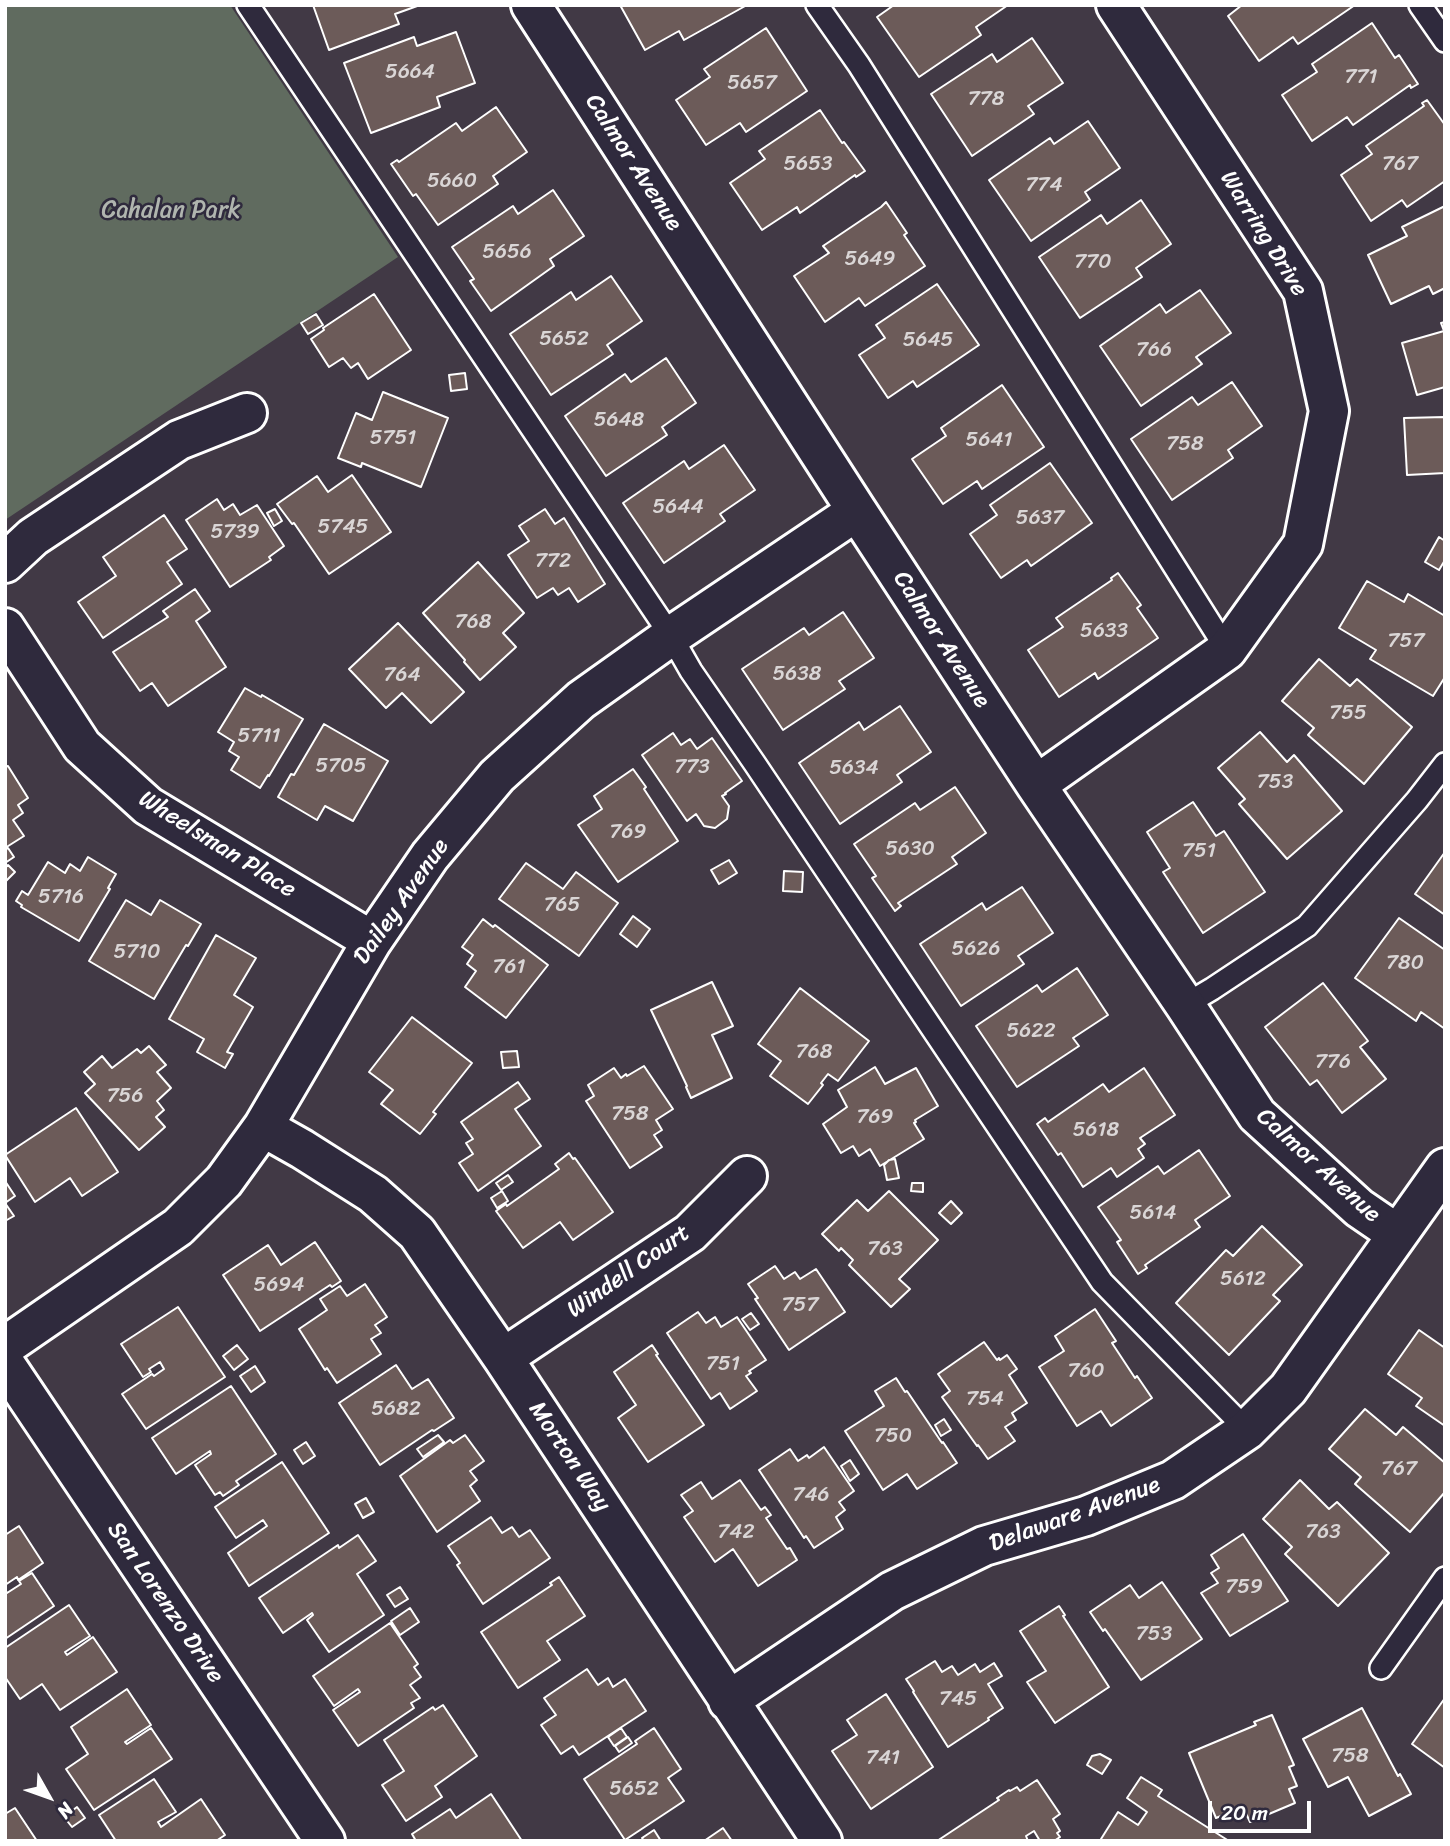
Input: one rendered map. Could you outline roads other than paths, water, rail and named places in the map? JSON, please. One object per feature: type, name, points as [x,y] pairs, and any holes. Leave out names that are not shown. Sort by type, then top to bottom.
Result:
[{"type":"street","name":"Calmor Avenue","points":[[531,5],[857,511],[1256,1115],[1359,1208],[1397,1234]]},
{"type":"street","name":"Warring Drive","points":[[1037,785],[1227,650],[1303,544],[1329,411],[1303,291],[1116,5]]},
{"type":"street","points":[[5,563],[33,537],[179,440],[247,413]]},
{"type":"street","name":"Dailey Avenue","points":[[5,1346],[178,1227],[224,1181],[263,1127],[372,941],[430,856],[498,776],[581,701],[671,636],[857,511]]},
{"type":"street","name":"Wheelsman Place","points":[[5,628],[82,746],[148,806],[372,941]]},
{"type":"street","name":"Morton Way","points":[[263,1127],[373,1194],[417,1233],[503,1358],[822,1841]]},
{"type":"street","name":"Delaware Avenue","points":[[728,1701],[892,1591],[984,1546],[1086,1516],[1173,1480],[1247,1430],[1288,1389],[1445,1168]]},
{"type":"street","name":"Windell Court","points":[[503,1358],[690,1233],[747,1176]]},
{"type":"street","name":"San Lorenzo Drive","points":[[5,1364],[325,1841]]},
{"type":"lane","points":[[248,5],[1102,1282],[1247,1430]]},
{"type":"lane","points":[[817,5],[859,65],[1227,650]]},
{"type":"lane","points":[[1420,5],[1445,41]]},
{"type":"lane","points":[[1185,1005],[1307,926],[1445,764]]},
{"type":"lane","points":[[1381,1668],[1445,1578]]},
{"type":"park label","name":"Cahalan Park","points":[[171,211]]}]
